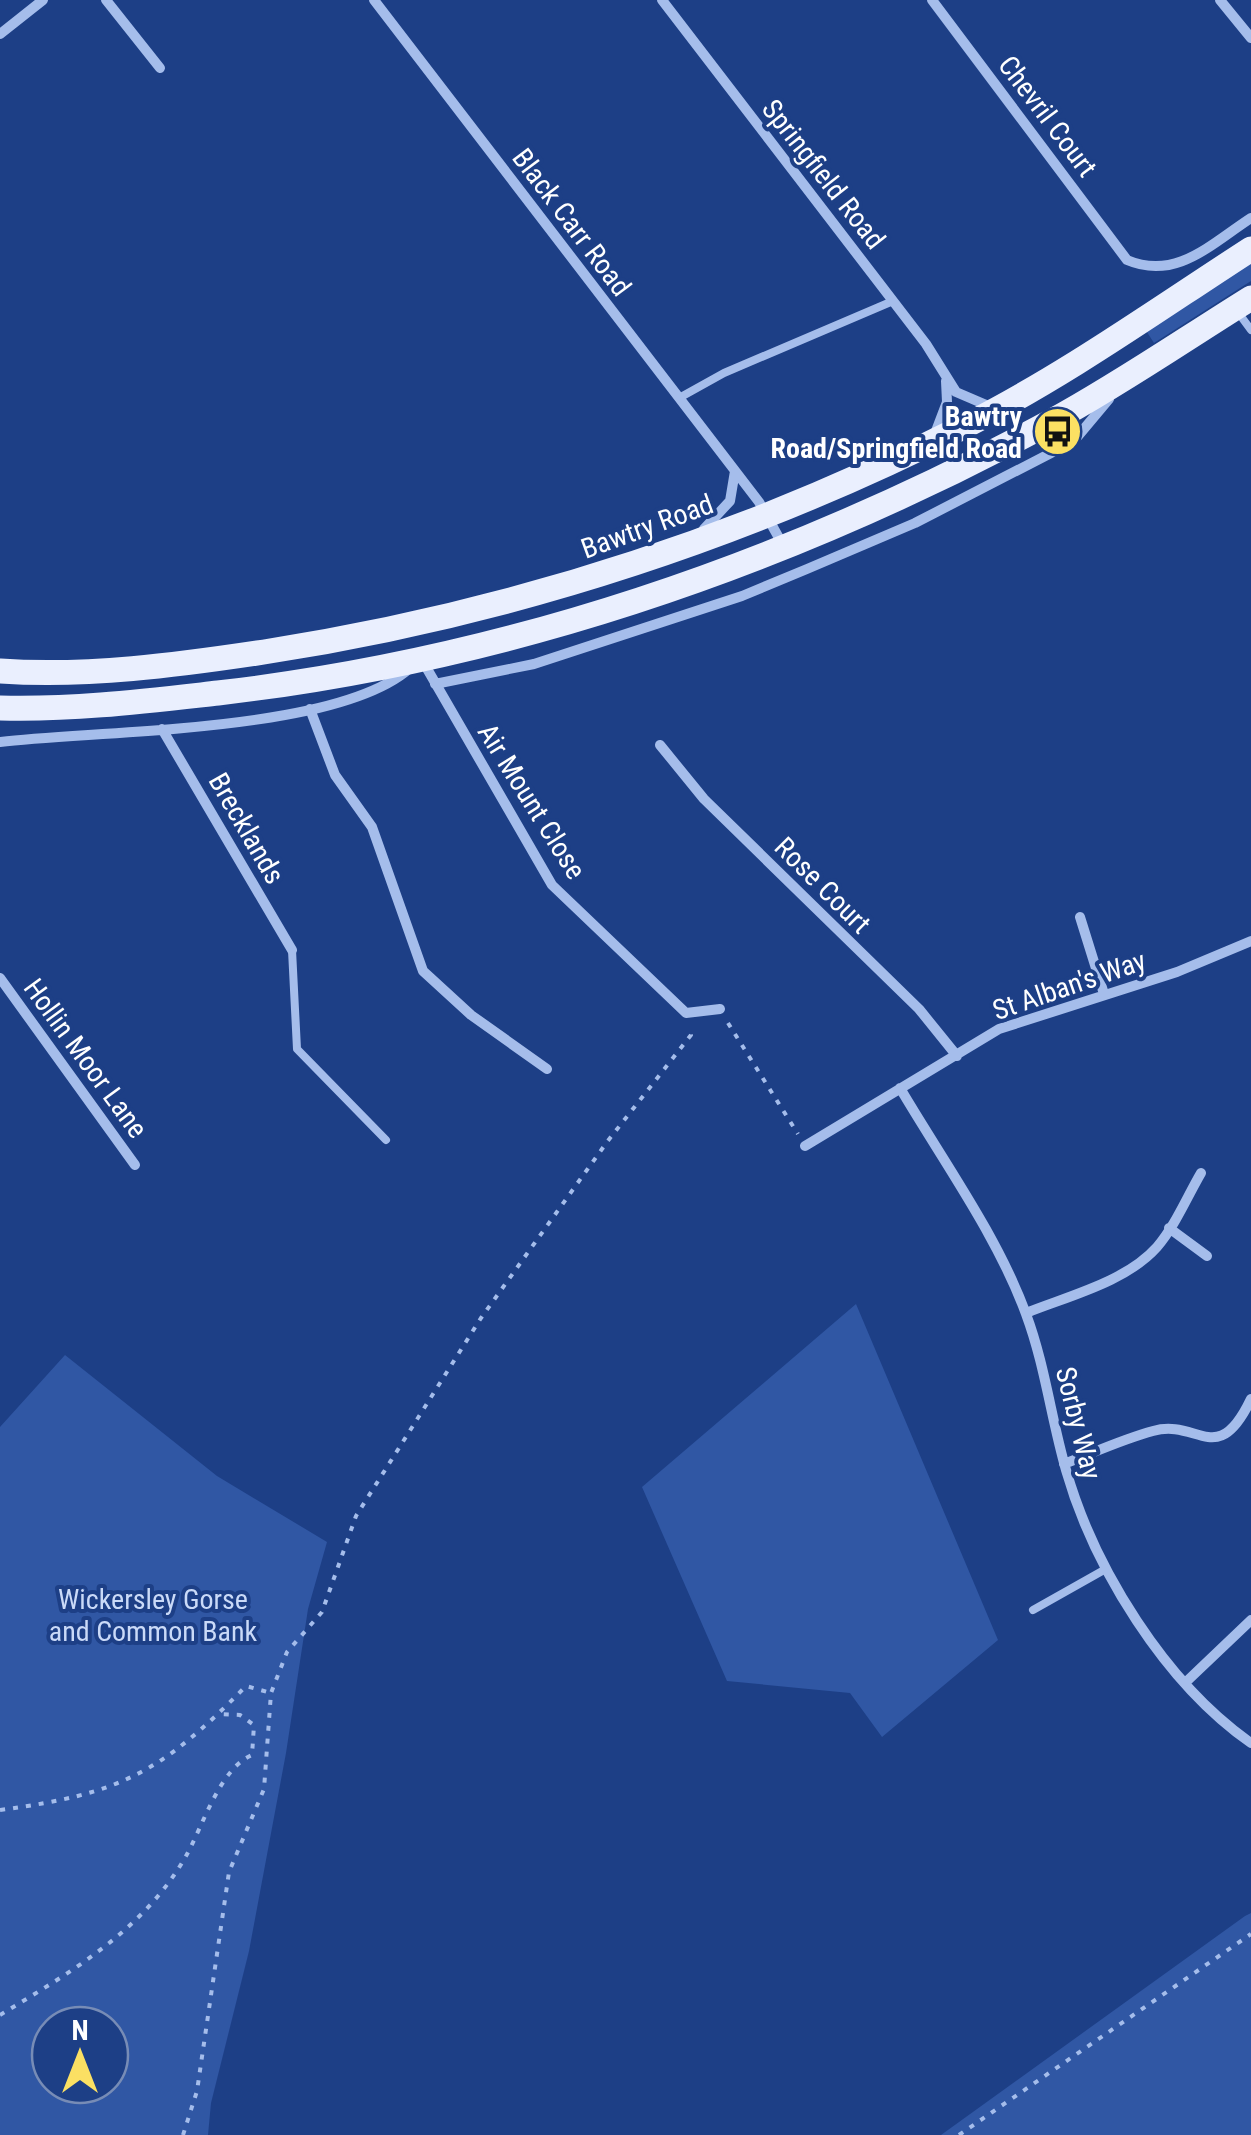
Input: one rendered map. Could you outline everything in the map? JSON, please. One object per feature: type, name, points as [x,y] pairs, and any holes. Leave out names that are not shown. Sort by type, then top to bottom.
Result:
[{"type":"main road","name":"Bawtry Road","points":[[0,670],[32,673],[185,663],[338,640],[552,590],[768,514],[926,445],[1001,406],[1251,250]]},
{"type":"main road","points":[[0,708],[121,704],[251,689],[422,658],[559,624],[720,572],[784,548],[969,464],[1243,303]]},
{"type":"main road","points":[[696,540],[720,572]]},
{"type":"street","points":[[0,34],[44,0]]},
{"type":"street","points":[[106,0],[160,68]]},
{"type":"street","name":"Black Carr Road","points":[[374,0],[768,514],[784,548]]},
{"type":"street","name":"Springfield Road","points":[[662,0],[894,301],[946,380],[965,399],[1001,406]]},
{"type":"street","name":"Chevril Court","points":[[932,0],[1127,260],[1160,270],[1178,264],[1251,218]]},
{"type":"street","points":[[1220,0],[1251,38]]},
{"type":"street","points":[[434,684],[534,664],[656,625],[742,596],[914,523],[1078,436],[1128,374]]},
{"type":"street","points":[[926,445],[943,421],[946,380]]},
{"type":"street","points":[[696,540],[730,501],[735,471]]},
{"type":"street","points":[[0,742],[162,729],[310,710],[376,690],[422,658]]},
{"type":"street","name":"Air Mount Close","points":[[422,658],[552,885],[686,1013]]},
{"type":"street","points":[[310,710],[335,774],[372,827],[423,971],[471,1016],[547,1069]]},
{"type":"street","name":"Brecklands","points":[[162,729],[292,950]]},
{"type":"street","name":"Rose Court","points":[[660,745],[704,799],[920,1009],[957,1056]]},
{"type":"street","points":[[1080,916],[1104,994]]},
{"type":"street","name":"St Alban's Way","points":[[806,1146],[998,1030],[1251,942]]},
{"type":"street","name":"Hollin Moor Lane","points":[[0,978],[135,1165]]},
{"type":"street","points":[[686,1013],[720,1009]]},
{"type":"street","name":"Sorby Way","points":[[900,1088],[994,1247],[1026,1313],[1064,1464],[1104,1570],[1186,1682],[1251,1743]]},
{"type":"street","points":[[1026,1313],[1120,1274],[1158,1246],[1201,1173]]},
{"type":"street","points":[[1168,1228],[1208,1256]]},
{"type":"street","points":[[1064,1464],[1157,1430],[1174,1429],[1205,1439],[1219,1436],[1242,1419],[1251,1400]]},
{"type":"street","points":[[1186,1682],[1251,1620]]},
{"type":"lane","points":[[680,398],[724,373],[894,301]]},
{"type":"lane","points":[[1243,303],[1251,330]]},
{"type":"lane","points":[[292,950],[297,1049],[386,1140]]},
{"type":"lane","points":[[1033,1610],[1104,1570]]},
{"type":"path","points":[[720,1009],[806,1146]]},
{"type":"path","points":[[183,2135],[197,2091],[230,1872],[264,1789],[271,1693],[286,1652],[322,1612],[356,1516],[481,1318],[608,1142],[692,1035],[686,1013]]},
{"type":"path","points":[[0,1810],[73,1800],[133,1780],[188,1742],[246,1686],[271,1693]]},
{"type":"path","points":[[0,2015],[98,1955],[169,1886],[224,1783],[240,1760],[252,1754],[254,1725],[240,1715],[217,1714]]},
{"type":"path","points":[[959,2135],[1251,1934]]},
{"type":"green space","points":[[1251,261],[1251,281],[1154,343],[1145,329]]},
{"type":"green space","points":[[856,1304],[998,1640],[882,1737],[850,1693],[727,1681],[642,1487]]},
{"type":"green space","name":"Wickersley Gorse and Common Bank","points":[[65,1355],[217,1476],[327,1542],[308,1609],[249,1951],[211,2103],[208,2135],[0,2135],[0,1427]]},
{"type":"green space","points":[[1251,1913],[1251,2135],[941,2135],[1245,1916]]},
{"type":"place","name":"Bawtry Road/Springfield Road","points":[[1057,432]]}]
